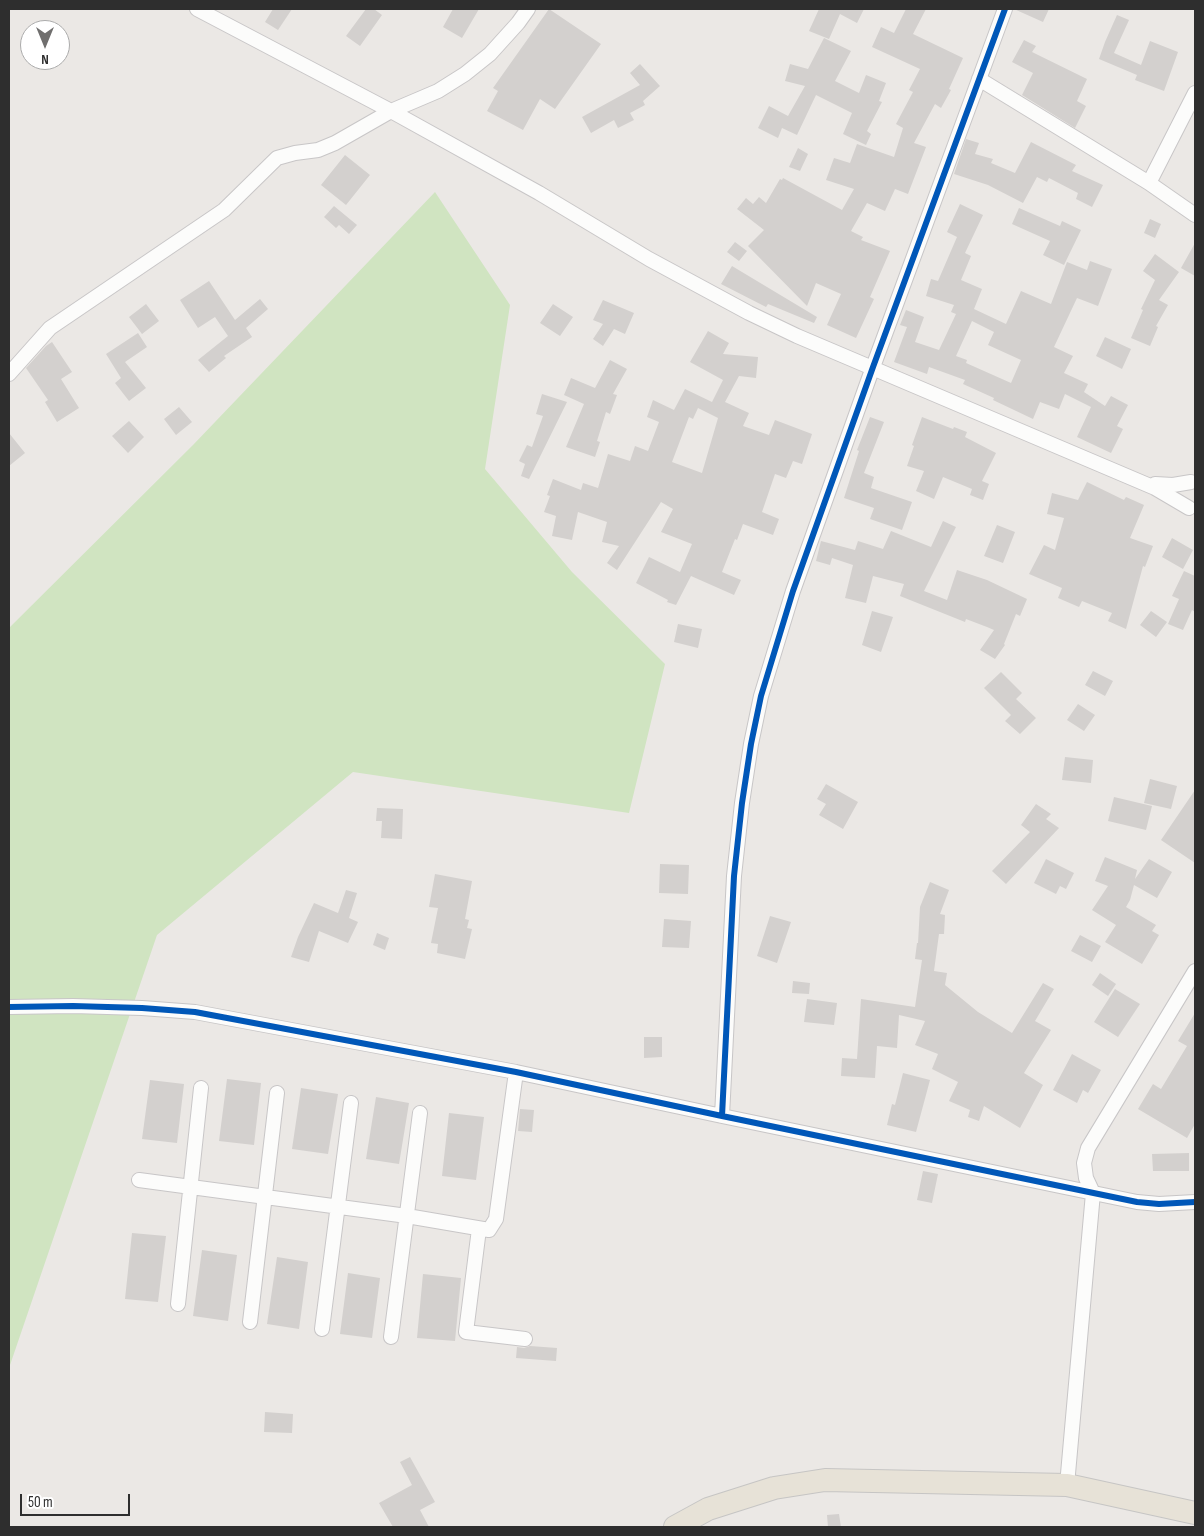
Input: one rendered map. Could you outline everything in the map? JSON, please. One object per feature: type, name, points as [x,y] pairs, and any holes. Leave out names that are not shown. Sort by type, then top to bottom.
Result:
[{"type":"main road","points":[[675,1527],[708,1509],[774,1488],[825,1480],[1067,1485],[1195,1513]]},
{"type":"street","points":[[197,9],[391,111],[539,193],[649,259],[749,313],[797,336],[1142,482],[1173,497],[1193,510]]},
{"type":"street","points":[[9,374],[50,328],[224,210],[277,158],[318,150],[335,143],[391,111],[438,91],[465,74],[490,54],[528,9]]},
{"type":"street","points":[[722,1116],[734,876],[742,803],[761,696],[793,591],[1005,9]]},
{"type":"street","points":[[979,79],[1149,182],[1195,215]]},
{"type":"street","points":[[1149,182],[1195,93]]},
{"type":"street","points":[[1142,482],[1173,485],[1193,481]]},
{"type":"street","points":[[1193,481],[1187,485],[1183,493],[1184,502],[1193,510]]},
{"type":"street","points":[[1067,1485],[1093,1193],[1086,1178],[1084,1164],[1088,1148],[1195,971]]},
{"type":"street","points":[[9,1007],[113,1007],[195,1012],[516,1072],[1144,1203],[1177,1204],[1195,1202]]},
{"type":"street","points":[[139,1180],[407,1216],[489,1230],[496,1219],[516,1072]]},
{"type":"street","points":[[178,1304],[201,1088]]},
{"type":"street","points":[[250,1322],[277,1093]]},
{"type":"street","points":[[322,1329],[351,1103]]},
{"type":"street","points":[[391,1337],[420,1113]]},
{"type":"street","points":[[479,1229],[466,1332],[525,1339]]},
{"type":"green space","points":[[435,192],[510,305],[485,469],[572,572],[665,664],[629,813],[353,772],[157,935],[9,1368],[9,628],[193,445]]},
{"type":"building","points":[[273,9],[292,9],[278,30],[265,22]]},
{"type":"building","points":[[366,9],[374,9],[382,15],[360,46],[346,36]]},
{"type":"building","points":[[453,9],[479,9],[462,38],[443,27]]},
{"type":"building","points":[[549,9],[601,44],[555,109],[540,99],[523,130],[487,111],[498,91],[493,88]]},
{"type":"building","points":[[819,9],[864,9],[857,23],[840,14],[829,39],[809,31]]},
{"type":"building","points":[[906,9],[926,9],[913,34],[963,58],[949,89],[951,90],[941,108],[935,104],[914,143],[926,147],[908,194],[895,189],[885,211],[867,203],[851,231],[863,237],[861,240],[890,251],[870,297],[874,299],[856,338],[827,325],[841,294],[816,283],[807,306],[748,246],[764,230],[737,209],[746,198],[753,204],[759,197],[766,203],[780,179],[782,180],[783,178],[842,210],[854,189],[826,180],[834,158],[850,163],[857,144],[894,157],[903,128],[896,124],[913,92],[909,90],[920,69],[872,47],[881,27],[894,33]]},
{"type":"building","points":[[1014,9],[1049,9],[1043,22]]},
{"type":"building","points":[[1117,15],[1129,20],[1114,53],[1141,65],[1150,41],[1178,52],[1164,91],[1135,80],[1137,75],[1099,59]]},
{"type":"building","points":[[824,38],[851,51],[835,81],[859,93],[866,75],[886,83],[879,101],[882,102],[867,131],[871,134],[866,145],[843,134],[852,113],[816,95],[797,135],[782,128],[778,138],[758,128],[769,106],[788,116],[805,86],[785,81],[790,64],[808,69]]},
{"type":"building","points":[[1024,40],[1036,46],[1032,52],[1087,79],[1077,101],[1086,106],[1075,128],[1022,95],[1033,73],[1012,62]]},
{"type":"building","points":[[640,64],[660,86],[643,101],[645,105],[630,113],[634,120],[618,128],[614,120],[591,133],[582,117],[640,85],[630,73]]},
{"type":"building","points":[[966,139],[979,143],[975,154],[993,159],[991,163],[1015,173],[1031,142],[1076,165],[1072,171],[1103,185],[1092,207],[1076,199],[1078,193],[1049,178],[1047,182],[1037,177],[1023,203],[988,185],[954,174]]},
{"type":"building","points":[[798,148],[808,154],[800,171],[789,167]]},
{"type":"building","points":[[345,155],[370,175],[346,205],[321,185]]},
{"type":"building","points":[[960,204],[983,215],[965,253],[971,256],[961,280],[982,289],[974,309],[1006,324],[1021,291],[1051,304],[1067,262],[1087,270],[1090,261],[1112,269],[1098,306],[1077,298],[1054,347],[1073,356],[1064,373],[1088,384],[1084,392],[1105,406],[1111,396],[1128,405],[1117,426],[1123,429],[1111,453],[1077,437],[1091,407],[1065,394],[1059,409],[1040,402],[1033,419],[963,384],[965,380],[929,367],[927,374],[894,362],[907,327],[900,325],[906,310],[924,317],[915,342],[939,350],[956,314],[951,312],[954,305],[926,296],[931,279],[938,281],[957,237],[947,232]],"holes":[[[972,321],[994,332],[988,345],[1021,360],[1011,383],[966,363],[967,360],[956,356]]]},
{"type":"building","points":[[334,206],[357,225],[349,234],[339,225],[336,228],[324,217]]},
{"type":"building","points":[[1019,208],[1060,226],[1062,221],[1081,230],[1064,265],[1043,255],[1050,241],[1012,224]]},
{"type":"building","points":[[1150,219],[1161,224],[1155,238],[1144,233]]},
{"type":"building","points":[[735,242],[747,251],[739,261],[727,252]]},
{"type":"building","points":[[1195,243],[1195,276],[1181,268]]},
{"type":"building","points":[[1155,254],[1179,272],[1159,300],[1168,305],[1156,326],[1158,327],[1150,346],[1131,338],[1143,310],[1141,309],[1155,280],[1143,271]]},
{"type":"building","points":[[732,266],[817,317],[814,323],[768,304],[766,307],[721,284]]},
{"type":"building","points":[[209,281],[235,320],[260,299],[268,309],[246,328],[252,337],[224,356],[226,358],[209,372],[198,360],[228,336],[215,317],[198,328],[180,300]]},
{"type":"building","points":[[603,300],[634,313],[625,334],[614,329],[603,346],[593,339],[603,324],[593,320]]},
{"type":"building","points":[[146,304],[159,321],[142,334],[129,317]]},
{"type":"building","points":[[553,304],[573,317],[560,336],[540,323]]},
{"type":"building","points":[[708,331],[729,343],[723,354],[758,357],[756,378],[739,376],[725,402],[749,413],[743,426],[769,435],[775,420],[812,434],[802,464],[793,461],[786,478],[775,474],[762,512],[779,519],[773,535],[743,524],[737,540],[735,539],[722,572],[741,580],[734,595],[691,576],[676,605],[667,602],[668,600],[636,583],[649,557],[680,572],[692,544],[661,532],[673,509],[661,502],[617,570],[607,563],[619,546],[602,542],[607,522],[578,512],[572,540],[552,536],[556,516],[544,512],[550,496],[547,495],[553,479],[581,490],[583,483],[598,488],[608,454],[630,461],[635,446],[648,451],[659,422],[647,417],[653,400],[674,410],[685,389],[712,402],[723,380],[690,362]],"holes":[[[698,408],[718,418],[702,473],[672,462],[689,417],[693,419]]]},
{"type":"building","points":[[138,333],[147,347],[125,362],[146,388],[129,401],[115,383],[121,378],[106,354]]},
{"type":"building","points":[[1105,337],[1131,349],[1122,369],[1096,356]]},
{"type":"building","points":[[52,342],[72,372],[61,379],[79,408],[57,422],[45,402],[48,400],[26,368]]},
{"type":"building","points":[[610,360],[627,369],[613,394],[617,395],[610,414],[606,412],[597,441],[600,442],[595,457],[566,447],[584,404],[564,395],[571,378],[595,388]]},
{"type":"building","points":[[542,394],[567,402],[529,479],[521,476],[525,464],[519,461],[527,445],[532,447],[543,416],[536,414]]},
{"type":"building","points":[[179,407],[192,422],[176,435],[164,419]]},
{"type":"building","points":[[870,417],[884,422],[864,473],[874,477],[871,488],[912,502],[902,530],[870,519],[874,508],[844,498],[859,451],[857,450]]},
{"type":"building","points":[[922,417],[953,429],[954,427],[967,432],[965,437],[996,453],[982,481],[989,484],[983,500],[970,495],[972,489],[943,477],[934,499],[916,491],[924,471],[907,466]]},
{"type":"building","points":[[129,421],[144,437],[128,453],[112,436]]},
{"type":"building","points":[[9,433],[25,453],[9,466]]},
{"type":"building","points":[[1087,482],[1124,500],[1126,497],[1144,505],[1130,538],[1153,546],[1145,567],[1143,566],[1126,629],[1108,621],[1112,613],[1082,601],[1079,607],[1058,598],[1062,588],[1029,574],[1044,545],[1055,550],[1064,518],[1047,514],[1052,493],[1078,500]]},
{"type":"building","points":[[943,521],[956,527],[924,591],[947,600],[957,570],[987,580],[1027,599],[1020,616],[1016,614],[1005,645],[995,659],[980,650],[994,630],[966,619],[965,622],[900,596],[904,584],[873,576],[866,603],[845,598],[853,565],[832,558],[830,565],[816,561],[821,541],[855,550],[858,541],[883,549],[891,531],[931,547]]},
{"type":"building","points":[[997,525],[1015,532],[1003,563],[984,556]]},
{"type":"building","points":[[1172,538],[1193,550],[1183,569],[1162,557]]},
{"type":"building","points":[[1184,571],[1195,576],[1195,612],[1192,610],[1183,630],[1168,624],[1179,599],[1172,596]]},
{"type":"building","points":[[872,611],[893,617],[881,652],[862,645]]},
{"type":"building","points":[[1151,611],[1167,622],[1156,637],[1140,625]]},
{"type":"building","points":[[678,624],[702,629],[698,648],[674,642]]},
{"type":"building","points":[[1093,671],[1113,681],[1105,696],[1085,685]]},
{"type":"building","points":[[1001,672],[1022,693],[1016,699],[1036,718],[1020,734],[1005,721],[1011,715],[984,688]]},
{"type":"building","points":[[1078,704],[1095,715],[1084,731],[1067,720]]},
{"type":"building","points":[[1065,757],[1093,760],[1091,783],[1062,780]]},
{"type":"building","points":[[1150,779],[1177,786],[1171,809],[1144,803]]},
{"type":"building","points":[[826,784],[858,802],[843,829],[819,815],[826,804],[817,799]]},
{"type":"building","points":[[1195,790],[1195,863],[1161,840]]},
{"type":"building","points":[[1114,797],[1152,806],[1146,830],[1108,821]]},
{"type":"building","points":[[1036,804],[1051,814],[1046,819],[1059,828],[1006,884],[992,871],[1030,832],[1021,825]]},
{"type":"building","points":[[377,808],[403,809],[402,839],[381,838],[382,821],[376,821]]},
{"type":"building","points":[[1105,857],[1137,870],[1135,879],[1149,859],[1172,872],[1157,898],[1134,885],[1126,907],[1156,925],[1152,931],[1159,935],[1142,964],[1105,942],[1116,925],[1092,910],[1108,886],[1095,881]]},
{"type":"building","points":[[1046,859],[1074,873],[1066,889],[1060,886],[1056,894],[1034,883]]},
{"type":"building","points":[[660,864],[689,865],[688,894],[659,893]]},
{"type":"building","points":[[435,874],[472,881],[465,919],[469,920],[467,928],[472,929],[465,959],[437,953],[438,944],[431,943],[438,908],[429,907]]},
{"type":"building","points":[[930,882],[949,890],[940,914],[945,915],[944,934],[939,934],[934,971],[947,973],[945,985],[978,1012],[1012,1033],[1043,983],[1054,989],[1035,1021],[1051,1030],[1024,1073],[1043,1085],[1020,1128],[984,1106],[979,1121],[968,1117],[970,1110],[949,1101],[958,1082],[932,1069],[938,1054],[915,1045],[925,1021],[899,1015],[897,1048],[877,1046],[875,1078],[841,1076],[842,1058],[857,1059],[861,999],[915,1007],[922,960],[915,959],[920,907]]},
{"type":"building","points":[[346,890],[357,893],[349,918],[358,922],[348,943],[319,931],[309,962],[291,957],[314,903],[338,913]]},
{"type":"building","points":[[770,916],[791,922],[777,963],[757,956]]},
{"type":"building","points":[[664,919],[691,921],[689,948],[662,947]]},
{"type":"building","points":[[377,933],[389,938],[385,950],[373,945]]},
{"type":"building","points":[[1080,935],[1101,946],[1092,962],[1071,951]]},
{"type":"building","points":[[1100,973],[1116,984],[1108,996],[1092,985]]},
{"type":"building","points":[[793,981],[810,983],[809,994],[792,993]]},
{"type":"building","points":[[1115,989],[1140,1004],[1118,1037],[1094,1022]]},
{"type":"building","points":[[807,999],[837,1003],[834,1025],[804,1022]]},
{"type":"building","points":[[1195,1013],[1195,1124],[1187,1138],[1138,1109],[1153,1084],[1161,1089],[1187,1046],[1178,1041]]},
{"type":"building","points":[[644,1037],[662,1037],[662,1057],[644,1058]]},
{"type":"building","points":[[1072,1054],[1101,1070],[1088,1093],[1083,1090],[1077,1103],[1053,1090]]},
{"type":"building","points":[[903,1073],[930,1080],[916,1132],[887,1125],[892,1104],[895,1105]]},
{"type":"building","points":[[227,1079],[261,1083],[254,1145],[219,1141]]},
{"type":"building","points":[[150,1080],[184,1084],[177,1143],[142,1139]]},
{"type":"building","points":[[301,1088],[338,1094],[328,1154],[292,1149]]},
{"type":"building","points":[[376,1097],[409,1103],[399,1164],[366,1159]]},
{"type":"building","points":[[520,1109],[534,1110],[532,1132],[518,1131]]},
{"type":"building","points":[[449,1113],[484,1117],[476,1180],[442,1176]]},
{"type":"building","points":[[1189,1153],[1189,1171],[1153,1171],[1152,1154]]},
{"type":"building","points":[[923,1171],[938,1174],[932,1203],[917,1200]]},
{"type":"building","points":[[132,1233],[166,1236],[158,1302],[125,1299]]},
{"type":"building","points":[[202,1250],[237,1255],[228,1321],[193,1316]]},
{"type":"building","points":[[277,1257],[308,1262],[299,1329],[267,1324]]},
{"type":"building","points":[[348,1273],[380,1278],[372,1338],[340,1334]]},
{"type":"building","points":[[423,1274],[461,1278],[455,1341],[417,1338]]},
{"type":"building","points":[[530,1346],[557,1348],[556,1361],[516,1358],[517,1347],[524,1348]]},
{"type":"building","points":[[265,1412],[293,1414],[292,1433],[264,1432]]},
{"type":"building","points":[[410,1457],[435,1502],[420,1510],[429,1527],[393,1527],[379,1503],[412,1485],[400,1462]]},
{"type":"building","points":[[839,1514],[841,1527],[828,1527],[827,1515]]},
{"type":"cycle path","points":[[722,1116],[734,876],[742,803],[761,696],[793,591],[1005,9]]},
{"type":"cycle path","points":[[9,1007],[73,1006],[195,1012],[516,1072],[1137,1202],[1159,1204],[1195,1202]]}]
